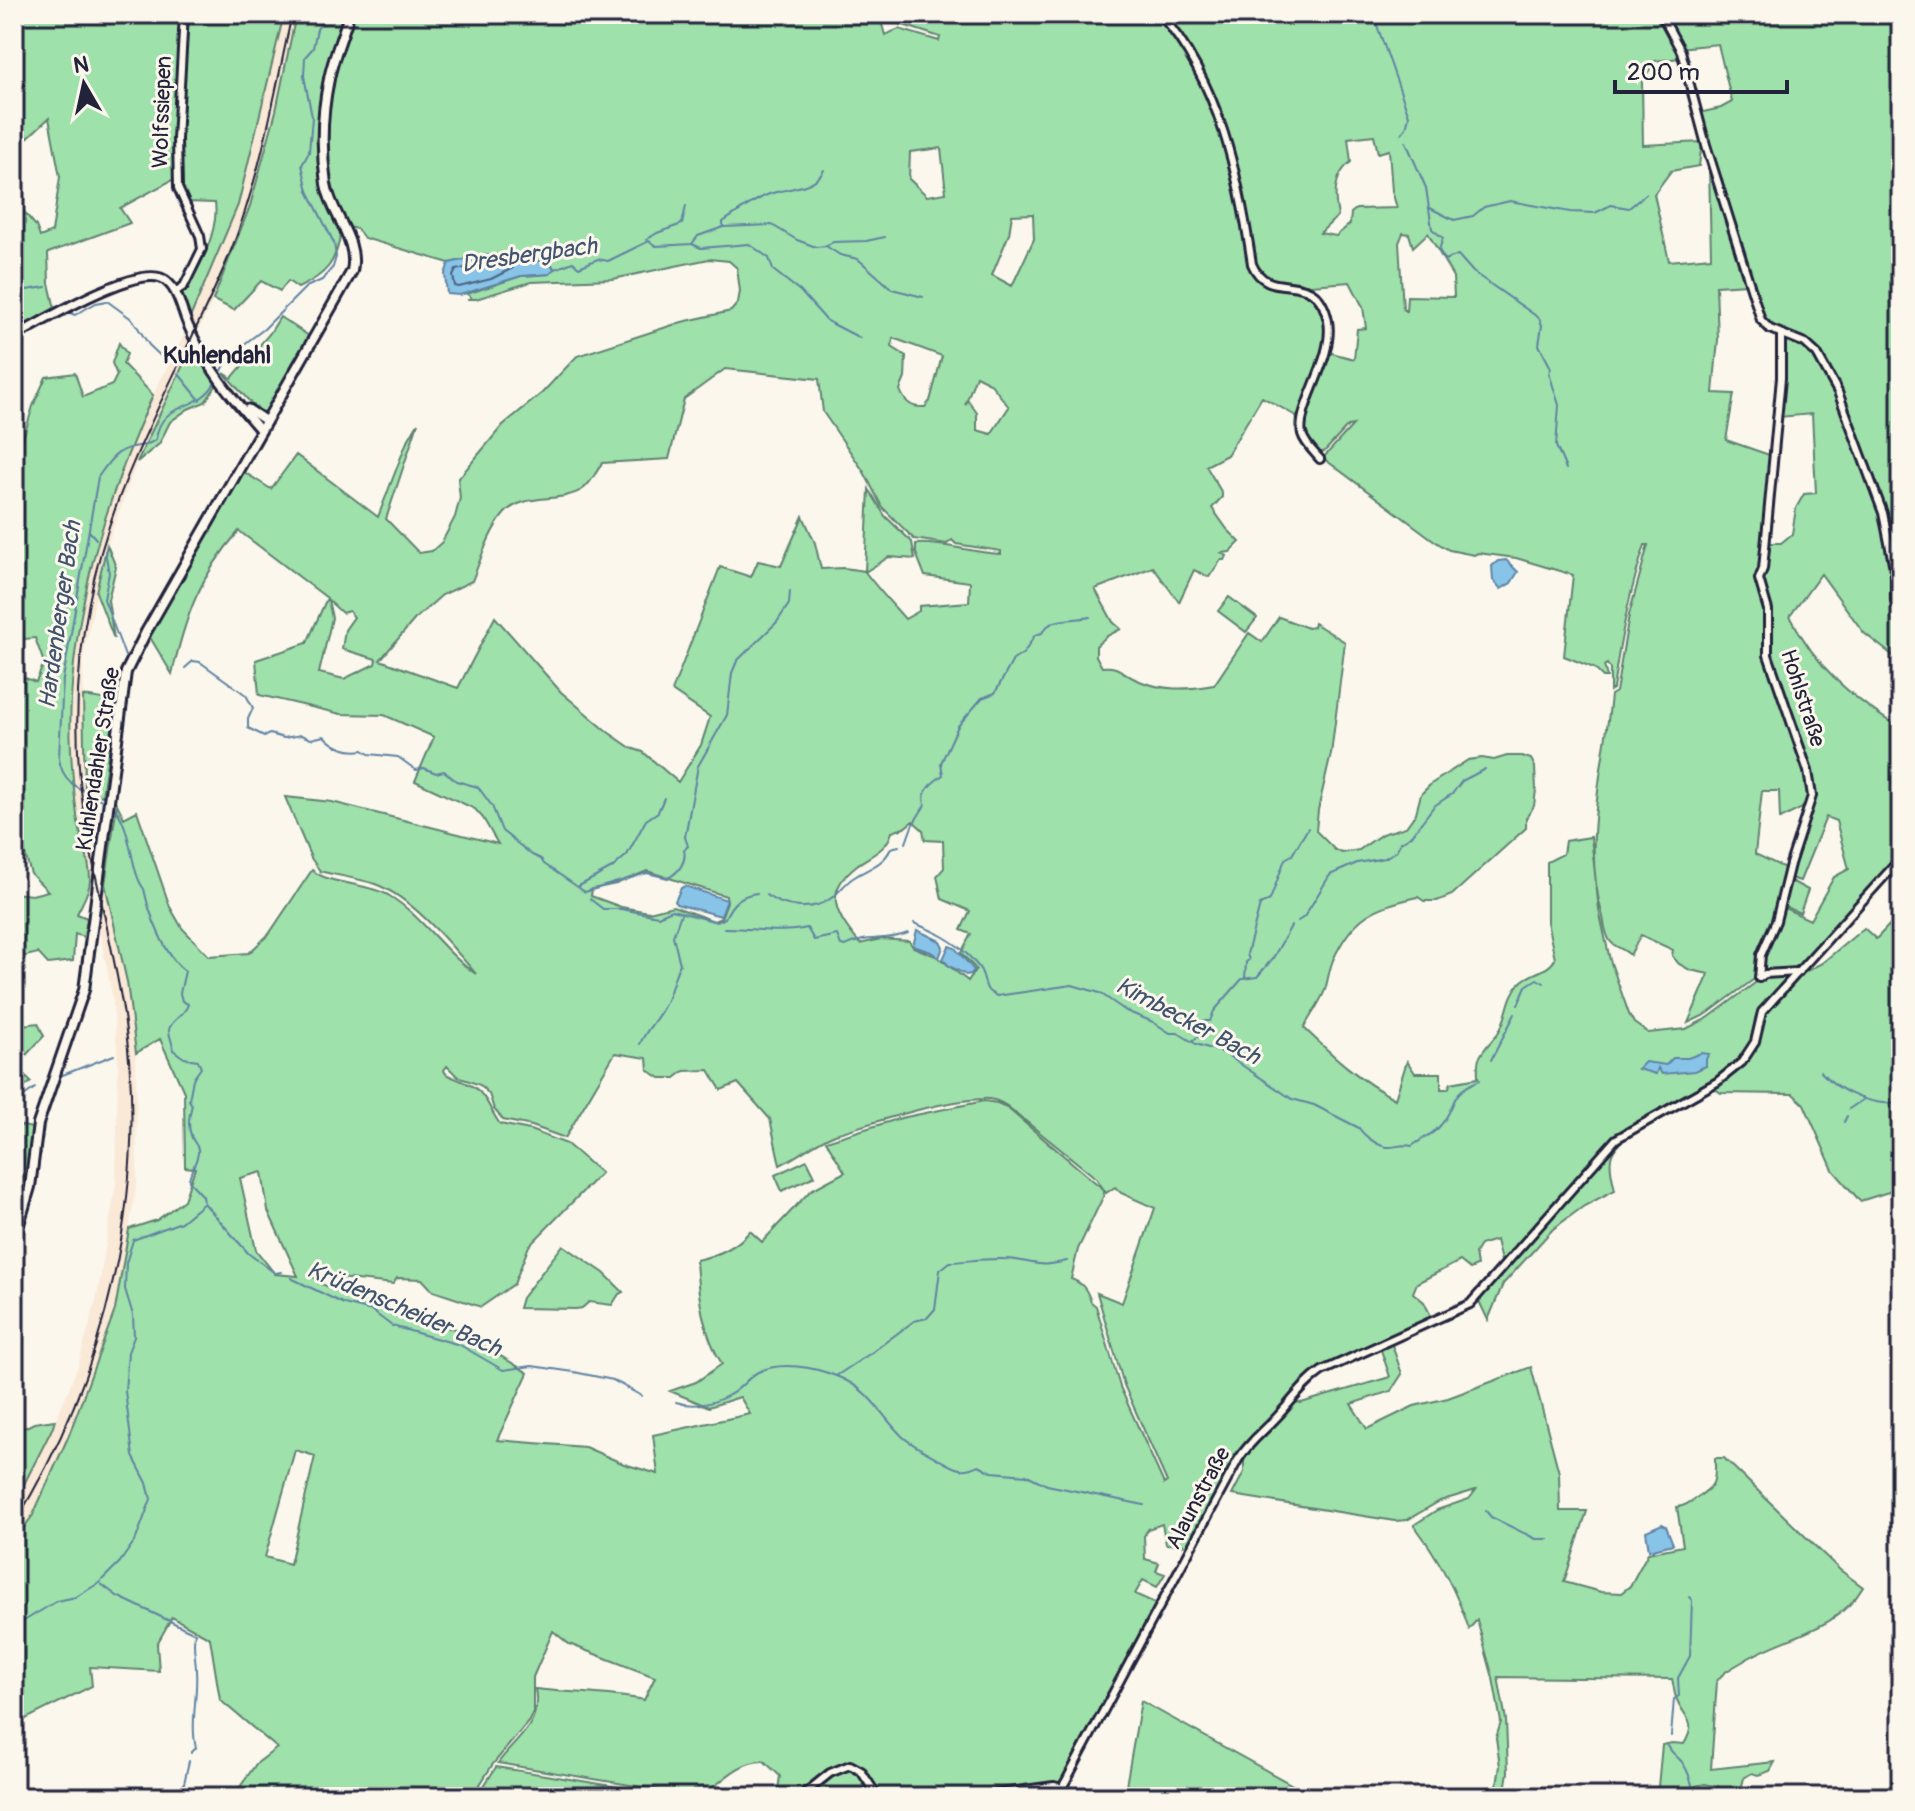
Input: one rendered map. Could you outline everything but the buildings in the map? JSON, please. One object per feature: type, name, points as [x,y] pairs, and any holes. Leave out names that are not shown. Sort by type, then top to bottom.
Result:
[{"type":"main road","name":"Kuhlendahler Straße","points":[[14,1241],[30,1187],[38,1124],[84,990],[122,688],[130,662],[350,276],[353,256],[327,191],[324,161],[324,120],[329,76],[349,14]]},
{"type":"street","name":"Wolfssiepen","points":[[175,292],[184,286],[202,249],[200,236],[178,188],[177,139],[184,14]]},
{"type":"street","points":[[1160,14],[1181,41],[1215,104],[1244,205],[1255,273],[1262,281],[1308,288],[1322,302],[1329,327],[1327,350],[1302,425],[1305,440],[1320,459]]},
{"type":"street","points":[[1661,14],[1681,51],[1706,145],[1761,320],[1770,329],[1805,343],[1817,354],[1838,392],[1883,513],[1895,573],[1895,600],[1901,613]]},
{"type":"street","points":[[14,337],[75,303],[141,278],[161,278],[175,292],[192,334],[209,364],[261,431]]},
{"type":"street","name":"Hohlstraße","points":[[1781,334],[1781,378],[1763,569],[1759,579],[1768,610],[1767,640],[1771,669],[1783,693],[1799,742],[1812,796],[1776,921],[1761,955],[1759,978],[1765,974],[1798,972]]},
{"type":"street","points":[[227,387],[252,413],[266,421]]},
{"type":"street","points":[[1798,972],[1901,858]]},
{"type":"street","name":"Alaunstraße","points":[[1062,1788],[1247,1446],[1273,1422],[1312,1377],[1470,1304],[1616,1139],[1717,1082],[1742,1062],[1752,1050],[1762,1012],[1798,972]]},
{"type":"street","points":[[800,1797],[830,1773],[850,1765],[861,1771],[878,1797]]},
{"type":"street","points":[[973,1797],[1054,1786],[1062,1788],[1063,1797]]},
{"type":"shaded area","points":[[284,14],[296,14],[276,111],[250,206],[213,300],[137,462],[107,545],[83,656],[84,750],[89,819],[128,983],[136,1053],[137,1182],[115,1310],[69,1435],[33,1515],[14,1541],[14,1504],[53,1427],[78,1366],[97,1297],[116,1184],[118,1060],[112,994],[77,817],[71,703],[76,636],[89,570],[114,489],[153,395],[186,331],[238,205]]},
{"type":"green space","points":[[14,14],[182,14],[176,178],[120,208],[130,223],[48,253],[49,283],[55,309],[14,331],[14,200],[36,226],[40,237],[52,232],[60,177],[49,118],[23,142],[14,143]]},
{"type":"green space","points":[[187,14],[284,14],[238,205],[190,318],[181,293],[194,275],[211,238],[215,203],[186,202],[181,183],[178,136]]},
{"type":"green space","points":[[296,14],[879,14],[885,35],[899,29],[939,41],[940,37],[897,23],[886,14],[1901,14],[1901,526],[1888,526],[1873,476],[1823,355],[1806,342],[1773,329],[1760,312],[1745,252],[1699,113],[1732,102],[1718,44],[1679,48],[1680,58],[1655,61],[1642,82],[1643,145],[1702,142],[1699,166],[1671,171],[1654,194],[1669,261],[1711,257],[1709,164],[1747,284],[1716,286],[1718,340],[1713,393],[1734,394],[1726,440],[1775,457],[1770,543],[1781,543],[1792,534],[1796,508],[1804,494],[1816,493],[1812,414],[1779,417],[1783,337],[1804,345],[1823,365],[1871,480],[1882,516],[1891,560],[1894,604],[1901,617],[1901,662],[1864,633],[1821,574],[1790,616],[1812,652],[1837,681],[1901,729],[1901,855],[1756,1015],[1750,1044],[1756,1051],[1761,1016],[1799,975],[1822,963],[1864,928],[1876,939],[1894,920],[1901,928],[1901,949],[1895,955],[1901,959],[1901,1188],[1860,1201],[1833,1170],[1804,1104],[1793,1094],[1721,1093],[1712,1087],[1654,1117],[1626,1137],[1611,1158],[1615,1190],[1584,1206],[1553,1229],[1503,1284],[1488,1320],[1479,1301],[1505,1263],[1501,1261],[1496,1240],[1480,1245],[1475,1253],[1477,1266],[1470,1269],[1460,1261],[1417,1283],[1413,1293],[1424,1302],[1432,1318],[1312,1376],[1245,1445],[1191,1545],[1166,1544],[1162,1524],[1148,1529],[1144,1536],[1145,1559],[1159,1563],[1156,1571],[1165,1574],[1157,1587],[1143,1580],[1135,1594],[1157,1604],[1061,1786],[1054,1790],[1060,1797],[777,1797],[780,1776],[764,1761],[740,1768],[702,1797],[498,1763],[532,1721],[535,1712],[535,1689],[644,1700],[655,1677],[569,1644],[553,1631],[533,1677],[533,1712],[529,1721],[493,1764],[472,1797],[233,1797],[256,1764],[277,1748],[220,1700],[210,1638],[172,1617],[157,1644],[159,1671],[90,1667],[92,1686],[14,1725],[14,1541],[33,1515],[69,1435],[115,1310],[129,1229],[157,1220],[184,1200],[195,1168],[185,1167],[184,1092],[160,1039],[136,1053],[127,982],[105,884],[117,804],[124,818],[137,811],[170,907],[182,928],[209,956],[249,953],[269,934],[312,870],[327,878],[388,895],[412,913],[476,974],[430,923],[403,899],[375,884],[320,871],[311,858],[285,797],[332,802],[498,844],[475,809],[415,781],[434,737],[384,715],[341,714],[259,695],[256,660],[307,643],[327,598],[239,531],[214,564],[196,598],[172,674],[148,634],[242,471],[271,489],[296,455],[378,517],[406,444],[418,423],[386,519],[419,553],[432,551],[442,542],[455,517],[460,498],[458,479],[503,425],[542,393],[577,356],[682,322],[731,311],[738,303],[740,291],[737,268],[729,261],[709,259],[613,279],[531,282],[469,299],[471,297],[467,294],[521,276],[550,274],[554,268],[549,260],[530,263],[513,256],[486,255],[449,263],[364,238],[357,229],[348,227],[341,231],[333,259],[316,278],[298,288],[288,281],[280,291],[261,281],[234,310],[213,300],[250,206],[276,111]],"holes":[[[1374,135],[1378,153],[1389,150],[1392,191],[1397,208],[1356,209],[1351,213],[1350,224],[1336,236],[1320,233],[1338,216],[1336,187],[1345,167],[1351,162],[1348,138]],[[941,148],[946,193],[927,196],[909,179],[910,152]],[[1033,214],[1034,239],[1012,286],[992,275],[1009,234],[1012,215]],[[1403,233],[1409,234],[1413,247],[1428,233],[1453,277],[1454,297],[1407,296],[1406,311],[1403,309],[1399,243]],[[1269,280],[1311,285],[1350,282],[1363,307],[1366,328],[1357,329],[1354,359],[1328,352],[1304,424],[1312,446],[1317,452],[1324,452],[1348,426],[1353,425],[1323,458],[1436,542],[1449,550],[1516,558],[1573,575],[1564,656],[1594,668],[1603,677],[1607,677],[1604,666],[1607,664],[1610,669],[1610,691],[1613,689],[1634,580],[1645,545],[1648,545],[1629,615],[1616,692],[1611,695],[1596,806],[1594,862],[1607,936],[1612,943],[1630,955],[1641,935],[1673,950],[1672,956],[1679,964],[1709,974],[1688,1023],[1707,1014],[1757,977],[1759,959],[1775,921],[1787,869],[1755,854],[1762,791],[1779,791],[1780,819],[1802,808],[1809,810],[1787,877],[1800,881],[1826,817],[1836,821],[1849,869],[1834,877],[1810,920],[1780,906],[1761,964],[1763,977],[1708,1018],[1686,1029],[1648,1033],[1634,1023],[1610,960],[1599,910],[1591,837],[1565,841],[1563,854],[1547,862],[1547,922],[1555,959],[1548,967],[1524,979],[1515,989],[1502,1027],[1479,1059],[1478,1078],[1451,1083],[1448,1089],[1441,1089],[1441,1073],[1415,1073],[1407,1061],[1395,1099],[1382,1092],[1347,1067],[1304,1028],[1325,990],[1333,960],[1349,933],[1366,916],[1389,905],[1418,897],[1424,901],[1437,901],[1452,895],[1526,828],[1526,818],[1534,806],[1536,790],[1535,767],[1531,759],[1507,756],[1494,760],[1468,760],[1421,794],[1416,813],[1406,827],[1382,834],[1359,850],[1342,853],[1316,831],[1331,754],[1345,642],[1314,623],[1313,627],[1308,628],[1279,617],[1262,642],[1249,633],[1214,685],[1184,689],[1147,684],[1117,669],[1102,667],[1096,656],[1096,646],[1121,629],[1113,622],[1095,589],[1153,567],[1179,602],[1194,570],[1209,577],[1221,560],[1225,560],[1227,556],[1222,553],[1230,552],[1240,542],[1212,508],[1222,493],[1206,466],[1227,455],[1262,397],[1296,416],[1295,426],[1300,437],[1301,418],[1326,342],[1326,323],[1321,306],[1307,289],[1267,284]],[[893,338],[942,356],[930,401],[925,407],[916,407],[904,398],[900,390],[905,378],[906,356],[892,347]],[[725,369],[819,379],[823,412],[864,472],[882,507],[914,539],[947,544],[952,540],[956,544],[1001,551],[1001,554],[916,544],[916,553],[925,576],[970,582],[969,602],[919,606],[919,611],[905,619],[865,572],[889,557],[915,559],[912,542],[885,516],[869,489],[865,571],[821,569],[815,543],[803,516],[781,566],[758,561],[751,577],[720,567],[672,691],[710,717],[701,745],[678,782],[643,752],[631,748],[608,732],[561,692],[495,617],[458,688],[380,660],[415,619],[442,595],[472,581],[494,528],[513,507],[522,502],[564,496],[583,489],[602,463],[669,459],[684,399]],[[976,376],[990,383],[1009,407],[991,434],[977,430],[977,413],[968,400],[965,405]],[[328,600],[342,613],[349,611],[354,617],[345,630],[342,649],[376,659],[375,664],[344,679],[319,673],[332,618]],[[913,821],[923,830],[925,840],[943,841],[944,868],[937,876],[942,899],[970,911],[961,930],[971,934],[961,953],[976,969],[968,981],[938,957],[913,947],[909,941],[881,939],[860,944],[839,914],[836,904],[839,885],[846,875],[882,848],[892,832]],[[647,871],[726,896],[727,902],[721,918],[714,921],[673,906],[649,912],[621,907],[591,896],[592,889],[616,884]],[[615,1053],[647,1058],[648,1070],[660,1078],[675,1078],[684,1071],[709,1070],[721,1090],[738,1083],[770,1119],[780,1165],[835,1134],[908,1112],[983,1099],[1004,1104],[1096,1178],[1106,1193],[1115,1187],[1121,1193],[1155,1208],[1122,1303],[1097,1293],[1124,1385],[1167,1482],[1164,1484],[1120,1387],[1096,1306],[1084,1288],[1071,1279],[1078,1249],[1104,1195],[1102,1188],[1006,1107],[984,1101],[901,1118],[826,1141],[845,1172],[811,1190],[762,1242],[750,1231],[726,1250],[696,1260],[703,1314],[710,1340],[722,1364],[696,1382],[670,1391],[709,1407],[740,1397],[750,1414],[653,1435],[658,1474],[624,1464],[585,1447],[497,1440],[528,1373],[457,1329],[415,1323],[319,1283],[312,1275],[393,1284],[397,1278],[422,1279],[433,1291],[481,1307],[514,1284],[529,1246],[601,1173],[567,1144],[530,1130],[500,1124],[479,1091],[446,1074],[444,1070],[447,1066],[458,1077],[480,1085],[489,1094],[494,1109],[503,1120],[565,1138]],[[262,1172],[268,1211],[298,1276],[275,1274],[256,1250],[240,1178]],[[295,1450],[315,1456],[290,1564],[265,1557]]]},
{"type":"green space","points":[[280,317],[309,336],[266,412],[258,411],[224,373],[232,378]]},
{"type":"green space","points":[[119,343],[127,354],[123,364],[153,395],[109,506],[88,581],[74,659],[70,713],[72,772],[78,823],[90,873],[88,890],[77,914],[87,918],[84,937],[75,934],[73,961],[48,964],[38,953],[21,957],[14,969],[14,893],[32,895],[48,891],[31,874],[24,851],[14,852],[14,674],[36,682],[44,663],[35,638],[14,640],[14,444],[22,442],[46,377],[75,373],[83,397],[112,385],[117,375],[112,363]]},
{"type":"green space","points":[[193,344],[218,383],[205,402],[170,422],[159,444],[137,462]]},
{"type":"green space","points":[[107,545],[116,567],[108,600],[114,639],[96,592]]},
{"type":"green space","points":[[1229,597],[1257,618],[1246,632],[1218,611]]},
{"type":"green space","points":[[83,696],[116,701],[102,796],[85,791]]},
{"type":"green space","points":[[1789,880],[1808,890],[1800,913],[1781,905]]},
{"type":"green space","points":[[14,1017],[22,1025],[38,1023],[44,1036],[15,1067],[31,1082],[14,1095]]},
{"type":"green space","points":[[14,1124],[32,1128],[41,1153],[28,1171],[14,1220]]},
{"type":"green space","points":[[807,1160],[815,1176],[782,1191],[775,1175]]},
{"type":"green space","points":[[563,1245],[604,1273],[623,1292],[612,1305],[589,1302],[576,1309],[519,1308],[522,1298]]},
{"type":"green space","points":[[1391,1342],[1402,1374],[1391,1391],[1351,1404],[1367,1429],[1414,1406],[1448,1398],[1531,1367],[1559,1473],[1560,1511],[1587,1511],[1564,1582],[1601,1592],[1621,1593],[1630,1586],[1648,1553],[1683,1546],[1677,1507],[1708,1490],[1715,1478],[1715,1458],[1724,1458],[1840,1570],[1863,1587],[1852,1602],[1824,1624],[1758,1653],[1728,1670],[1717,1681],[1711,1769],[1775,1762],[1770,1771],[1758,1775],[1752,1773],[1744,1778],[1742,1786],[1722,1792],[1719,1787],[1696,1786],[1704,1797],[1657,1797],[1662,1745],[1684,1744],[1690,1730],[1689,1720],[1676,1698],[1672,1679],[1498,1677],[1506,1720],[1508,1772],[1504,1797],[1495,1797],[1500,1766],[1496,1738],[1501,1722],[1477,1620],[1469,1629],[1446,1574],[1414,1525],[1437,1510],[1469,1499],[1476,1490],[1440,1501],[1407,1520],[1395,1521],[1232,1495],[1244,1472],[1244,1456],[1295,1402],[1301,1403],[1390,1377],[1380,1347]]},
{"type":"green space","points":[[55,1420],[14,1504],[14,1433],[34,1423]]},
{"type":"green space","points":[[1141,1701],[1314,1797],[1124,1797]]},
{"type":"green space","points":[[496,1767],[680,1797],[477,1797]]},
{"type":"water","points":[[486,255],[513,256],[530,262],[549,260],[554,269],[550,274],[521,276],[460,295],[447,294],[445,274],[449,263]]},
{"type":"water","points":[[1506,560],[1518,572],[1511,583],[1501,589],[1493,580],[1492,566]]},
{"type":"water","points":[[685,886],[727,900],[721,916],[676,904],[681,888]]},
{"type":"water","points":[[917,930],[940,941],[943,947],[939,958],[913,946]]},
{"type":"water","points":[[949,946],[955,948],[974,970],[971,974],[966,975],[943,959]]},
{"type":"water","points":[[1701,1053],[1709,1054],[1706,1066],[1695,1071],[1662,1074],[1658,1068],[1656,1074],[1638,1069],[1645,1062],[1666,1065],[1673,1058],[1688,1058]]},
{"type":"water","points":[[1662,1524],[1666,1526],[1673,1544],[1649,1550],[1646,1531]]},
{"type":"waterway","name":"Hardenberger Bach","points":[[219,376],[231,354],[264,329],[306,287],[322,280],[333,267],[336,257],[334,243],[308,191],[302,165],[309,152],[312,117],[304,76],[305,57],[313,48],[317,29],[327,14]]},
{"type":"waterway","points":[[1373,14],[1409,116],[1402,133]]},
{"type":"waterway","points":[[1406,142],[1426,188],[1432,229],[1443,238],[1439,250],[1445,260],[1458,255],[1473,272],[1539,318],[1542,325],[1539,345],[1551,368],[1549,373],[1559,405],[1556,446],[1566,469]]},
{"type":"waterway","points":[[723,227],[723,222],[756,201],[774,192],[806,185],[824,170]]},
{"type":"waterway","points":[[1430,208],[1454,220],[1473,216],[1484,207],[1510,201],[1570,212],[1595,213],[1611,205],[1629,208],[1646,194]]},
{"type":"waterway","points":[[646,240],[682,224],[686,206]]},
{"type":"waterway","name":"Dresbergbach","points":[[555,269],[573,262],[579,267],[598,259],[608,261],[649,241],[656,246],[692,244],[698,236],[723,227],[772,225],[797,240],[816,247],[826,246],[840,255],[858,259],[892,289],[923,297]]},
{"type":"waterway","points":[[828,245],[885,237]]},
{"type":"waterway","points":[[692,244],[701,248],[749,244],[769,258],[773,270],[800,291],[827,321],[860,338]]},
{"type":"waterway","points":[[14,292],[46,287]]},
{"type":"waterway","points":[[68,312],[75,315],[96,303],[107,301],[133,320],[149,345],[168,363]]},
{"type":"waterway","points":[[178,373],[200,400]]},
{"type":"waterway","name":"Hardenberger Bach","points":[[106,802],[69,781],[59,757],[63,679],[98,477],[121,451],[149,444],[156,439],[165,418],[200,398],[216,381]]},
{"type":"waterway","points":[[89,531],[96,539]]},
{"type":"waterway","points":[[105,551],[109,573],[104,599],[126,659]]},
{"type":"waterway","name":"Kimbecker Bach","points":[[185,668],[193,661],[200,662],[246,695],[253,708],[248,728],[264,736],[270,734],[284,738],[301,735],[311,739],[324,736],[342,748],[398,757],[416,770],[444,771],[456,781],[478,787],[492,806],[502,831],[585,892],[647,873],[668,878],[681,867],[684,850],[688,846],[685,837],[698,766],[727,715],[732,673],[737,661],[777,622],[789,604],[790,591]]},
{"type":"waterway","points":[[906,843],[925,805],[926,791],[943,775],[941,763],[958,726],[982,698],[995,693],[1013,660],[1024,653],[1035,635],[1057,622],[1090,617]]},
{"type":"waterway","points":[[1298,921],[1304,917],[1330,875],[1357,863],[1385,858],[1396,851],[1434,806],[1452,794],[1462,781],[1485,769]]},
{"type":"waterway","points":[[579,886],[612,868],[627,855],[646,820],[658,812],[664,798]]},
{"type":"waterway","name":"Hardenberger Bach","points":[[14,1627],[57,1601],[76,1597],[99,1583],[120,1562],[136,1539],[151,1499],[147,1483],[133,1456],[125,1391],[128,1352],[134,1337],[133,1315],[125,1289],[126,1263],[133,1240],[181,1222],[204,1203],[203,1196],[189,1181],[198,1153],[189,1129],[192,1105],[189,1100],[193,1079],[201,1068],[198,1060],[184,1058],[173,1050],[169,1032],[172,1023],[188,1004],[182,1001],[180,993],[185,971],[171,956],[159,934],[139,881],[124,824],[112,805]]},
{"type":"waterway","points":[[1245,979],[1246,962],[1249,960],[1247,954],[1260,905],[1270,900],[1285,859],[1292,855],[1308,828]]},
{"type":"waterway","points":[[766,895],[798,907],[815,906],[833,897],[853,878],[880,862],[891,848],[899,846]]},
{"type":"waterway","name":"Kimbecker Bach","points":[[590,899],[603,909],[658,916],[672,910],[717,922],[725,918],[737,901],[757,893]]},
{"type":"waterway","points":[[640,1044],[667,1001],[680,964],[673,936],[681,914]]},
{"type":"waterway","name":"Kimbecker Bach","points":[[914,923],[943,936],[963,950],[980,969],[992,994],[997,996],[1072,985],[1100,993],[1126,1011],[1170,1033],[1178,1033],[1196,1044],[1224,1053],[1292,1099],[1314,1105],[1359,1128],[1383,1146],[1412,1146],[1429,1135],[1445,1119],[1457,1095],[1480,1080]]},
{"type":"waterway","points":[[1192,1041],[1199,1036],[1198,1029],[1203,1021],[1210,1021],[1214,1011],[1242,979],[1257,977],[1273,958],[1291,926]]},
{"type":"waterway","name":"Kimbecker Bach","points":[[724,928],[776,931],[807,928],[814,940],[837,935],[841,945],[845,946],[908,933]]},
{"type":"waterway","points":[[1518,1005],[1526,986],[1537,979],[1544,983]]},
{"type":"waterway","points":[[1491,1060],[1515,1014]]},
{"type":"waterway","points":[[60,1076],[114,1055]]},
{"type":"waterway","points":[[1820,1071],[1837,1086],[1867,1100],[1901,1103]]},
{"type":"waterway","points":[[14,1103],[35,1088]]},
{"type":"waterway","points":[[1849,1109],[1864,1099]]},
{"type":"waterway","points":[[1844,1122],[1847,1116]]},
{"type":"waterway","name":"Krüdenscheider Bach","points":[[204,1203],[249,1254],[275,1273],[281,1272]]},
{"type":"waterway","points":[[836,1376],[914,1321],[927,1318],[935,1309],[940,1270],[950,1262],[1000,1259],[1046,1264],[1067,1261]]},
{"type":"waterway","name":"Krüdenscheider Bach","points":[[291,1278],[344,1304],[372,1311],[392,1326],[460,1345],[503,1370],[532,1366],[574,1372],[613,1380],[642,1396]]},
{"type":"waterway","name":"Krüdenscheider Bach","points":[[676,1402],[696,1405],[716,1401],[767,1369],[797,1366],[818,1370],[858,1388],[903,1437],[955,1468],[968,1469],[979,1465],[992,1472],[1027,1475],[1047,1485],[1144,1505]]},
{"type":"waterway","points":[[1486,1511],[1491,1517],[1536,1539],[1549,1539]]},
{"type":"waterway","points":[[101,1584],[117,1596],[195,1633],[196,1748],[191,1753]]},
{"type":"waterway","points":[[1671,1736],[1674,1699],[1679,1696],[1678,1678],[1690,1656],[1692,1600],[1689,1597]]},
{"type":"waterway","points":[[1668,1746],[1689,1775],[1693,1789],[1687,1797]]},
{"type":"waterway","points":[[181,1797],[189,1761]]},
{"type":"railway","points":[[14,1524],[46,1467],[74,1406],[96,1344],[113,1280],[125,1214],[131,1148],[131,1082],[124,1016],[88,840],[79,762],[78,708],[84,628],[100,556],[114,512],[239,229],[265,138],[292,14]]},
{"type":"district","name":"Kuhlendahl","points":[[217,355]]}]
